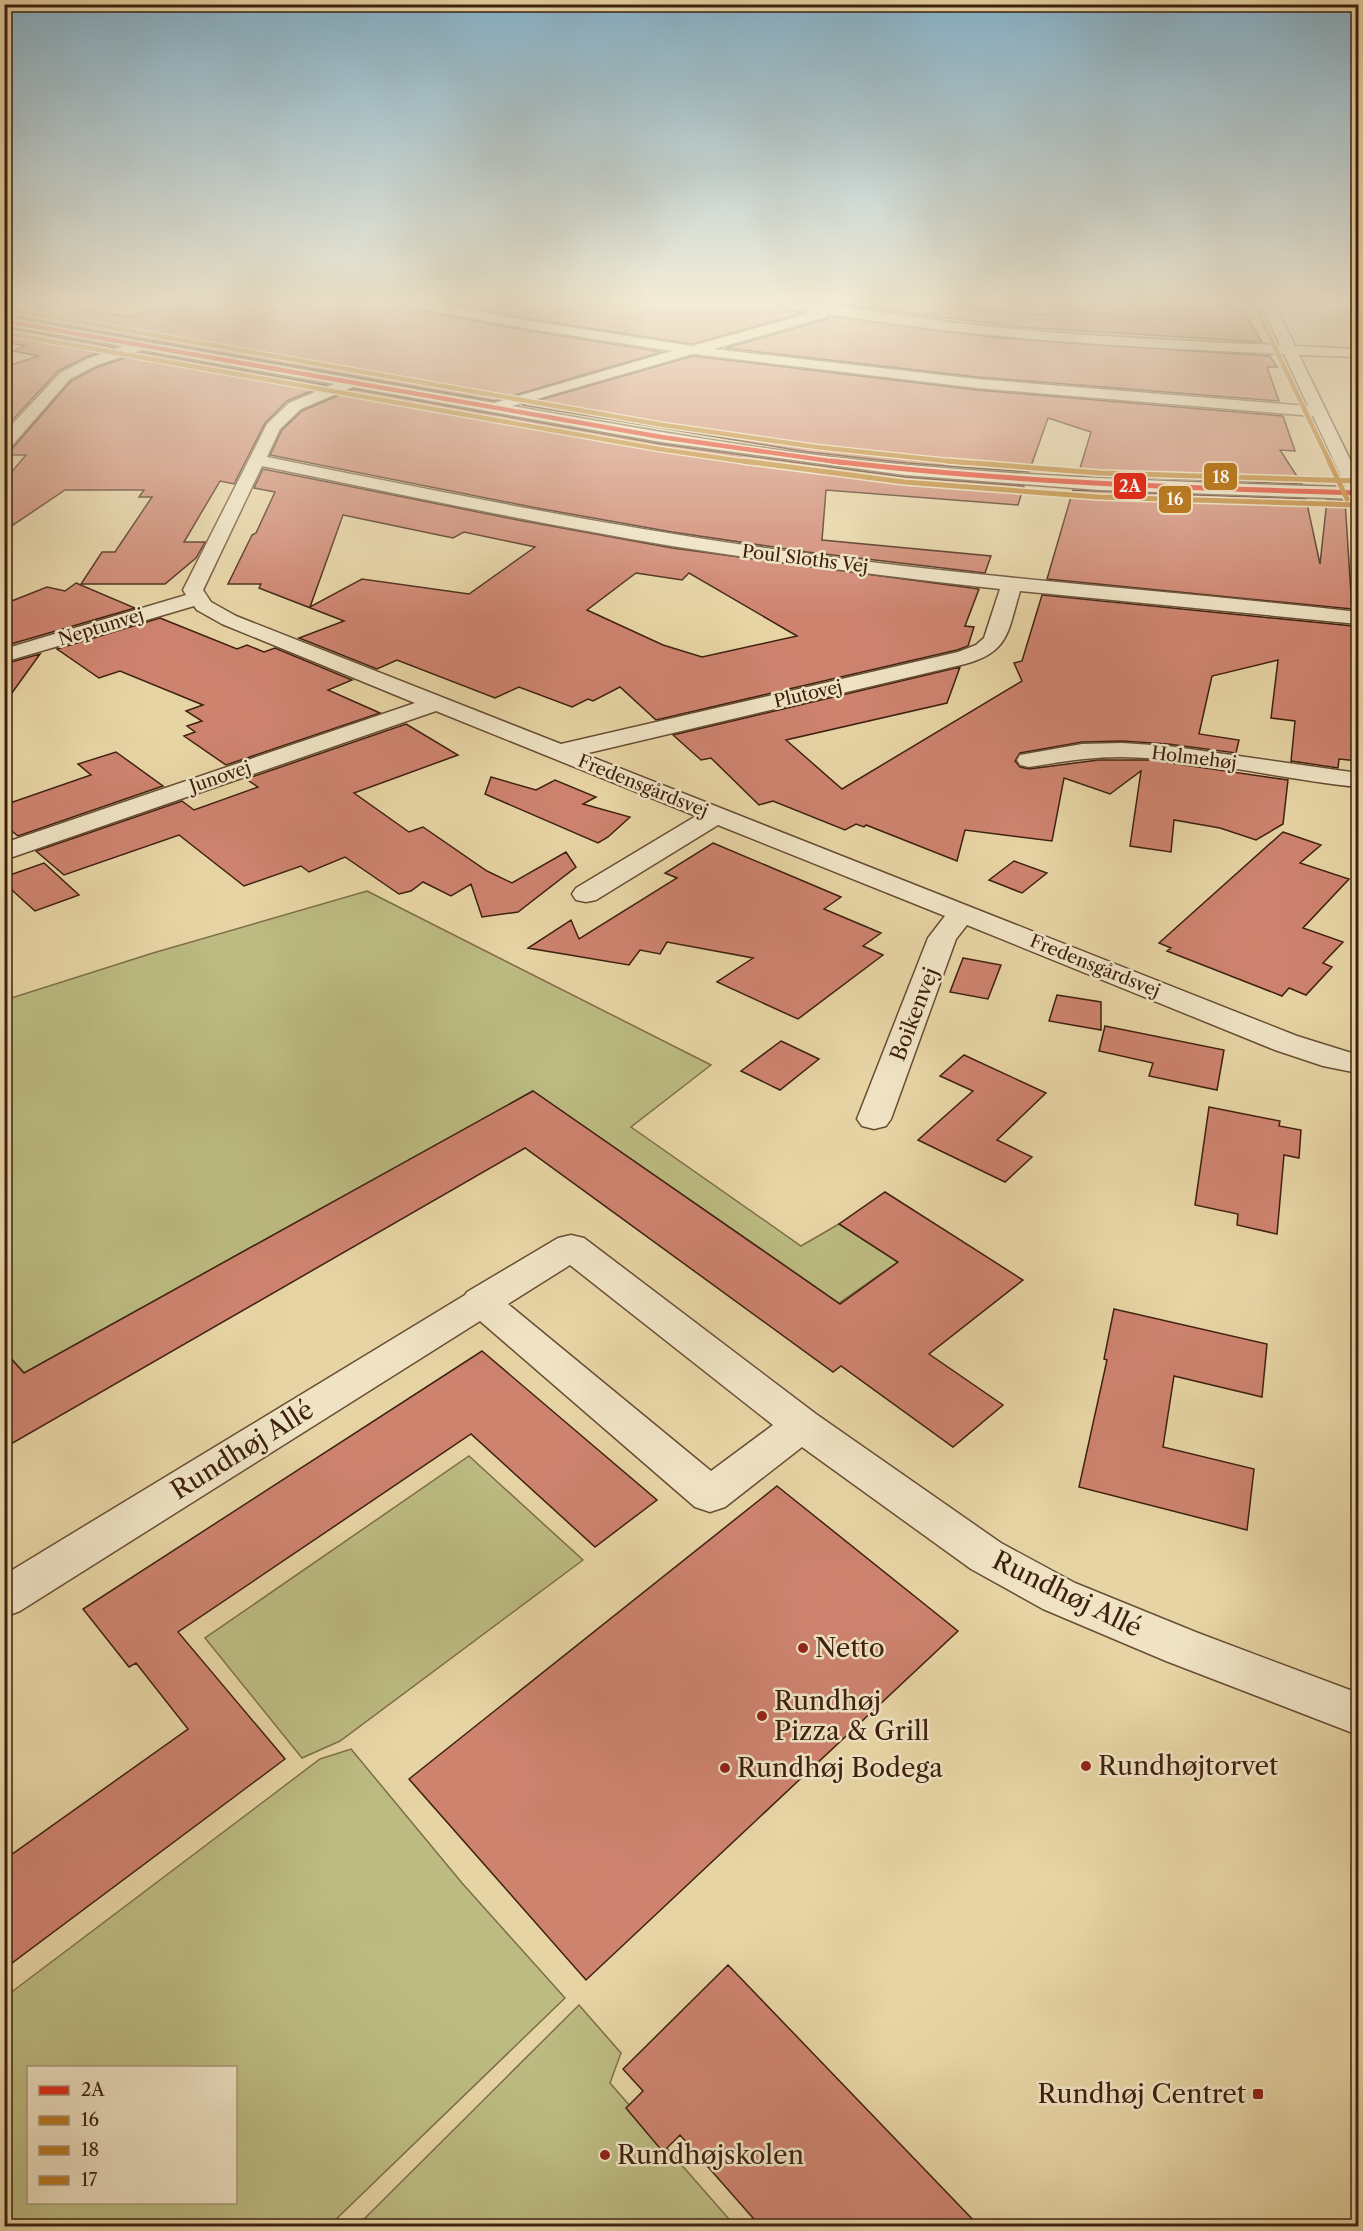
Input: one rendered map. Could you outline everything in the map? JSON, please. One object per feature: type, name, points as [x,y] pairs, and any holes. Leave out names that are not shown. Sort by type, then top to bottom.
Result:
[{"type":"street","points":[[4,444],[37,407]]},
{"type":"street","points":[[198,598],[193,590],[273,427],[294,407]]},
{"type":"street","points":[[494,407],[741,449],[905,470],[1110,486],[1358,493],[1316,407]]},
{"type":"street","points":[[1261,407],[1318,412]]},
{"type":"street","name":"Poul Sloths Vej","points":[[257,460],[640,535],[816,561],[1359,618]]},
{"type":"street","name":"Plutovej","points":[[560,752],[975,654],[984,650],[994,640],[1012,583]]},
{"type":"street","name":"Neptunvej","points":[[4,656],[198,598]]},
{"type":"street","name":"Fredensgårdsvej","points":[[198,598],[204,606],[229,620],[1286,1042],[1334,1059],[1359,1064]]},
{"type":"street","name":"Junovej","points":[[4,852],[436,703]]},
{"type":"street","name":"Holmehøj","points":[[1029,760],[1082,751],[1122,750],[1168,753],[1359,780]]},
{"type":"street","points":[[586,894],[716,814]]},
{"type":"street","name":"Boikenvej","points":[[874,1119],[942,938],[962,913]]},
{"type":"street","name":"Rundhøj Allé","points":[[4,1598],[480,1301],[571,1247],[802,1425],[986,1556],[1059,1596],[1182,1647],[1359,1714]]},
{"type":"street","points":[[480,1301],[710,1495],[802,1425]]},
{"type":"shaded area","points":[[367,891],[711,1065],[631,1127],[801,1246],[839,1224],[898,1262],[839,1303],[533,1091],[24,1373],[5,1351],[5,1000],[153,953]]},
{"type":"shaded area","points":[[469,1456],[583,1560],[340,1741],[302,1758],[205,1638]]},
{"type":"shaded area","points":[[351,1749],[462,1883],[565,1998],[329,2226],[5,2226],[5,1997],[320,1759]]},
{"type":"shaded area","points":[[579,2005],[621,2053],[610,2083],[735,2226],[357,2226]]},
{"type":"building","points":[[4,407],[24,407],[4,429]]},
{"type":"building","points":[[48,407],[281,407],[265,423],[234,484],[220,481],[184,542],[205,542],[196,558],[165,584],[81,584],[102,552],[115,552],[152,497],[139,497],[144,490],[65,490],[4,531],[4,481],[26,455],[4,455],[4,451],[12,449]]},
{"type":"building","points":[[311,407],[454,407],[661,444],[905,477],[1024,486],[1018,505],[826,490],[822,540],[991,556],[985,573],[807,552],[672,532],[537,508],[270,455],[282,430],[302,411]]},
{"type":"building","points":[[535,407],[1178,407],[1283,416],[1295,451],[1280,450],[1302,484],[1078,475],[1091,432],[1048,418],[1029,472],[907,463],[808,452]]},
{"type":"building","points":[[263,469],[672,548],[979,589],[965,626],[974,627],[968,646],[957,650],[656,720],[620,687],[593,701],[588,699],[572,707],[519,687],[495,698],[397,660],[377,669],[299,638],[344,621],[259,588],[261,584],[228,584],[275,492],[254,488]],"holes":[[[343,515],[453,538],[464,532],[535,547],[469,594],[362,579],[310,607]],[[636,573],[682,580],[689,573],[797,636],[702,657],[663,645],[587,610]]]},
{"type":"building","points":[[1073,490],[1306,499],[1320,564],[1327,500],[1345,501],[1352,609],[1047,579]]},
{"type":"building","points":[[76,583],[135,608],[4,646],[4,604],[47,587],[65,591]]},
{"type":"building","points":[[1042,595],[1353,626],[1354,636],[1359,636],[1358,761],[1339,759],[1338,768],[1291,761],[1295,721],[1271,718],[1278,660],[1212,676],[1199,734],[1239,740],[1236,753],[1168,744],[1122,741],[1082,742],[1020,753],[1015,761],[1020,767],[1029,769],[1098,760],[1150,760],[1288,780],[1283,824],[1256,840],[1220,828],[1174,820],[1171,852],[1130,846],[1141,771],[1110,794],[1064,778],[1052,841],[965,830],[957,861],[866,825],[864,827],[856,824],[845,830],[773,801],[759,805],[711,758],[701,760],[673,735],[960,667],[947,703],[786,740],[842,789],[1022,681],[1014,663],[1022,661]]},
{"type":"building","points":[[160,618],[237,649],[247,645],[264,652],[275,648],[352,680],[328,690],[380,713],[226,765],[184,736],[195,732],[187,726],[202,721],[186,711],[203,705],[120,671],[99,678],[57,649]]},
{"type":"building","points":[[40,654],[4,704],[4,664]]},
{"type":"building","points":[[406,724],[458,755],[354,793],[409,832],[423,827],[487,871],[512,883],[566,852],[576,867],[518,912],[482,917],[471,884],[451,896],[423,882],[411,891],[399,894],[345,857],[309,872],[301,866],[244,886],[179,835],[64,875],[36,851],[182,801],[194,810],[258,787],[246,779]]},
{"type":"building","points":[[116,752],[163,786],[18,836],[4,825],[4,805],[91,775],[78,764]]},
{"type":"building","points":[[491,777],[536,790],[555,780],[596,797],[583,804],[630,817],[598,843],[485,794]]},
{"type":"building","points":[[1283,832],[1321,845],[1300,863],[1349,879],[1303,928],[1343,942],[1323,963],[1332,967],[1306,995],[1289,988],[1282,996],[1167,951],[1171,948],[1159,943]]},
{"type":"building","points":[[713,843],[841,897],[824,909],[881,933],[863,946],[883,955],[798,1019],[717,982],[753,958],[667,942],[660,954],[640,950],[629,965],[528,948],[571,920],[579,939],[677,878],[665,873]]},
{"type":"building","points":[[1014,861],[1047,873],[1022,893],[989,880]]},
{"type":"building","points":[[44,863],[79,895],[35,911],[4,883],[4,877]]},
{"type":"building","points":[[963,958],[1001,965],[988,999],[950,992]]},
{"type":"building","points":[[1057,995],[1101,1002],[1101,1030],[1049,1021]]},
{"type":"building","points":[[1105,1026],[1224,1050],[1217,1090],[1149,1076],[1153,1063],[1099,1051]]},
{"type":"building","points":[[781,1041],[819,1059],[780,1090],[741,1071]]},
{"type":"building","points":[[964,1055],[1046,1093],[997,1140],[1032,1157],[1005,1182],[918,1140],[973,1091],[940,1076]]},
{"type":"building","points":[[533,1091],[840,1304],[898,1262],[839,1224],[885,1192],[1023,1280],[929,1354],[1003,1405],[953,1447],[841,1366],[833,1372],[525,1148],[4,1448],[4,1351],[24,1373]]},
{"type":"building","points":[[1209,1107],[1280,1121],[1279,1126],[1301,1130],[1299,1158],[1284,1155],[1277,1234],[1237,1225],[1238,1214],[1195,1205]]},
{"type":"building","points":[[1114,1309],[1267,1344],[1262,1397],[1174,1376],[1163,1447],[1254,1469],[1247,1530],[1079,1487],[1107,1360],[1104,1359]]},
{"type":"building","points":[[482,1351],[657,1500],[595,1547],[471,1434],[178,1632],[285,1759],[4,1969],[4,1860],[188,1729],[136,1663],[129,1667],[83,1609]]},
{"type":"building","points":[[777,1486],[958,1631],[586,1980],[409,1779]]},
{"type":"building","points":[[728,1965],[979,2226],[760,2226],[680,2135],[663,2152],[626,2108],[643,2091],[623,2069]]},
{"type":"transit line","name":"16","points":[[422,407],[659,449],[904,482],[1098,497],[1358,505]]},
{"type":"transit line","name":"2A","points":[[492,407],[661,437],[905,470],[1099,485],[1358,493]]},
{"type":"transit line","name":"18","points":[[562,407],[663,425],[906,458],[1100,473],[1358,481]]},
{"type":"transit line","name":"17","points":[[1303,407],[1347,499]]},
{"type":"place","name":"Netto","points":[[803,1648]]},
{"type":"place","name":"Rundhøj Pizza & Grill","points":[[762,1716]]},
{"type":"place","name":"Rundhøjtorvet","points":[[1086,1766]]},
{"type":"place","name":"Rundhøj Bodega","points":[[725,1768]]},
{"type":"place","name":"Rundhøj Centret","points":[[1258,2094]]},
{"type":"place","name":"Rundhøjskolen","points":[[605,2155]]}]
